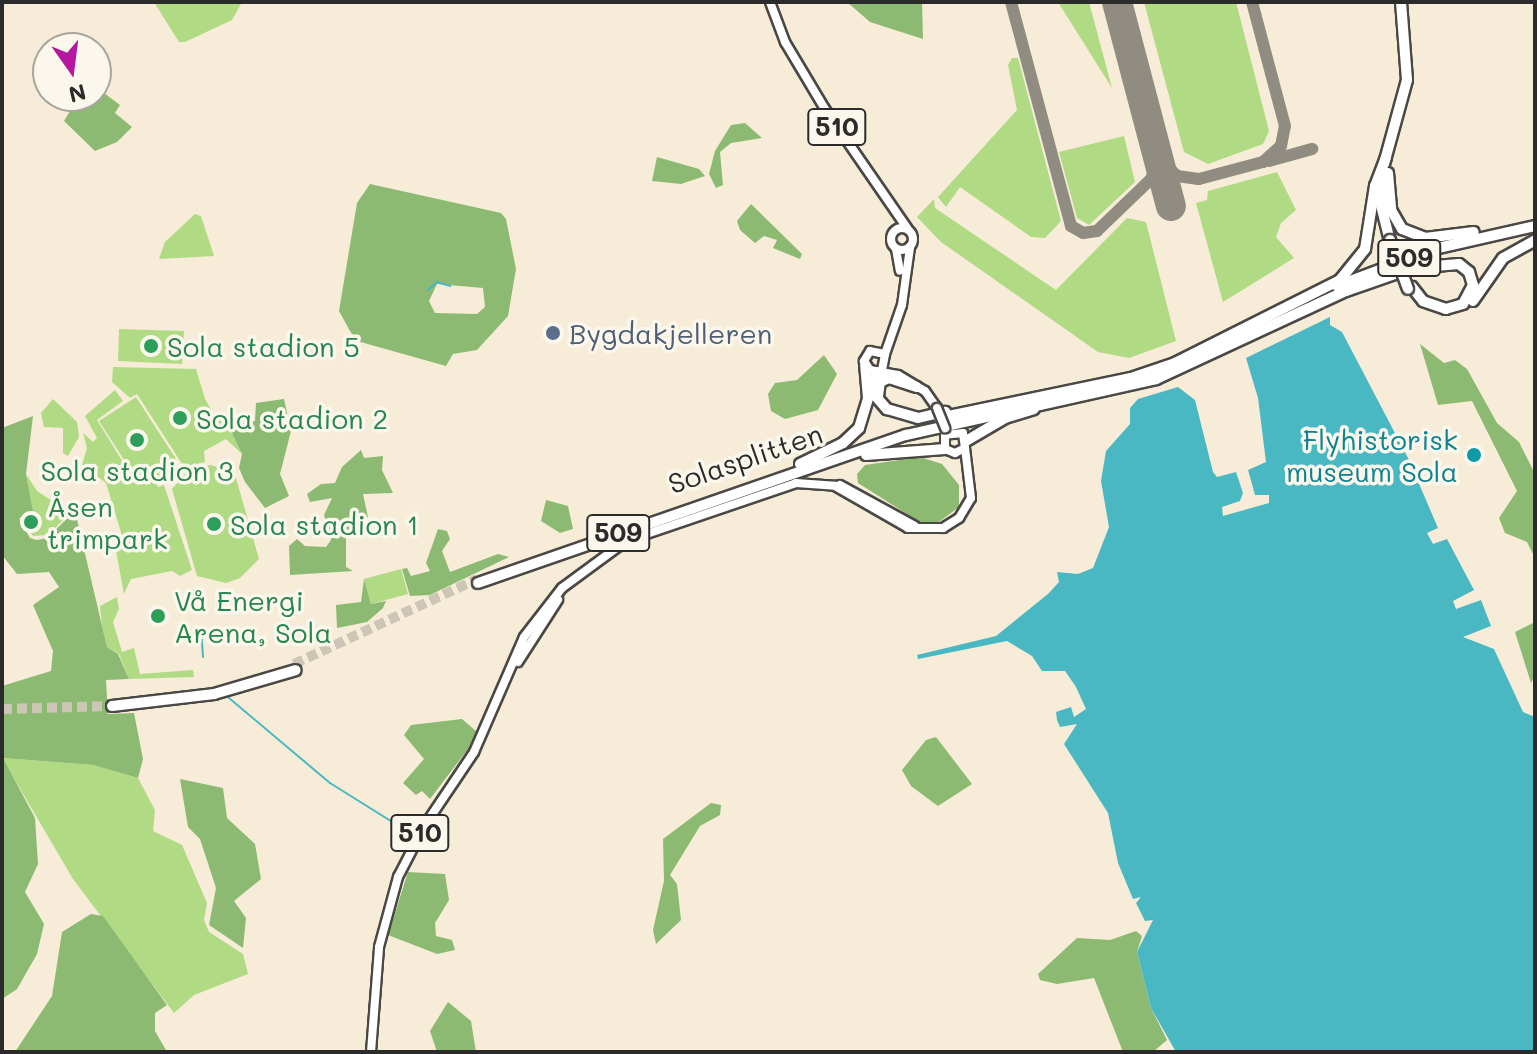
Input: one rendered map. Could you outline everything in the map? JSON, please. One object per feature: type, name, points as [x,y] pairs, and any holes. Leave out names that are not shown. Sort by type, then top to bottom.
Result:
[{"type":"highway","name":"509","points":[[1288,309],[1340,280],[1361,258],[1407,80],[1401,2]]},
{"type":"highway","name":"509","points":[[1392,240],[1385,205],[1388,173],[1413,81],[1408,2]]},
{"type":"highway","name":"509","points":[[1386,158],[1381,205],[1410,288],[1427,310],[1460,311],[1503,258],[1535,240]]},
{"type":"highway","name":"509","points":[[1388,173],[1393,217],[1418,237],[1535,225]]},
{"type":"highway","name":"509","points":[[882,405],[918,418],[1131,378],[1438,248],[1535,225]]},
{"type":"highway","name":"509","points":[[965,444],[1005,418],[1173,373],[1357,286],[1445,252],[1535,233]]},
{"type":"highway","name":"509","points":[[1357,286],[1440,262],[1464,267],[1473,285],[1463,304],[1446,309],[1423,301],[1410,288]]},
{"type":"highway","name":"509","points":[[805,466],[843,443],[859,428],[868,398],[865,365]]},
{"type":"highway","points":[[880,371],[871,387],[882,405]]},
{"type":"highway","points":[[882,405],[877,390],[882,380],[917,387]]},
{"type":"highway","name":"509","points":[[944,422],[1102,393]]},
{"type":"highway","name":"509","points":[[944,422],[974,408]]},
{"type":"highway","name":"Solasplitten","points":[[477,581],[805,466],[944,422]]},
{"type":"highway","name":"509","points":[[805,466],[877,452],[950,451]]},
{"type":"highway","points":[[112,704],[214,689],[295,667]]},
{"type":"main road","name":"510","points":[[772,2],[790,48],[862,167],[913,237],[902,305],[880,371]]},
{"type":"main road","name":"510","points":[[865,365],[884,337],[897,304],[901,264],[891,237],[896,229],[890,202]]},
{"type":"main road","points":[[896,229],[907,228]]},
{"type":"main road","points":[[896,249],[910,247]]},
{"type":"main road","points":[[873,349],[927,387],[944,422],[950,451],[968,472]]},
{"type":"main road","points":[[865,365],[917,387],[965,444],[950,451]]},
{"type":"main road","name":"510","points":[[368,1052],[379,947],[398,877],[425,825],[474,752],[532,623],[572,580],[612,548],[652,531],[787,485],[835,486],[898,524],[943,528],[959,518],[971,498],[965,444]]},
{"type":"green space","points":[[154,2],[242,2],[232,20],[179,42]]},
{"type":"green space","points":[[847,2],[922,2],[923,39],[870,22]]},
{"type":"green space","points":[[1058,2],[1089,2],[1112,88]]},
{"type":"green space","points":[[1144,2],[1236,2],[1269,131],[1263,144],[1208,164],[1184,152]]},
{"type":"green space","points":[[1012,58],[1018,58],[1061,221],[1045,238],[1031,237],[960,187],[946,207],[938,197],[1017,110],[1008,65]]},
{"type":"green space","points":[[112,99],[120,105],[115,113],[132,127],[117,142],[95,151],[64,121],[69,112],[112,112]]},
{"type":"green space","points":[[745,123],[762,138],[731,143],[720,152],[723,185],[716,188],[709,174],[715,151],[731,125]]},
{"type":"green space","points":[[1124,136],[1135,182],[1089,225],[1077,218],[1059,152]]},
{"type":"green space","points":[[657,157],[699,169],[705,176],[681,184],[652,181]]},
{"type":"green space","points":[[1277,172],[1296,210],[1281,223],[1276,237],[1294,258],[1223,302],[1196,203],[1207,200],[1208,191]]},
{"type":"green space","points":[[370,184],[501,213],[506,219],[516,269],[508,316],[477,350],[453,354],[446,366],[357,341],[339,311],[357,203]],"holes":[[[437,284],[483,288],[485,307],[477,314],[435,313],[429,301]]]},
{"type":"green space","points":[[934,199],[935,208],[1056,290],[1127,218],[1146,222],[1176,341],[1129,358],[1098,352],[941,242],[917,217]]},
{"type":"green space","points":[[751,204],[802,254],[800,259],[773,248],[777,240],[764,236],[755,243],[740,230],[737,221]]},
{"type":"green space","points":[[195,214],[201,216],[214,256],[159,259],[165,242]]},
{"type":"green space","name":"Sola stadion 5","points":[[119,329],[184,331],[182,364],[118,361]]},
{"type":"green space","points":[[1420,344],[1444,363],[1455,360],[1467,369],[1497,423],[1519,442],[1535,474],[1535,558],[1527,542],[1505,533],[1499,518],[1517,491],[1472,401],[1438,405]]},
{"type":"green space","points":[[824,355],[837,374],[818,410],[785,419],[771,411],[768,394],[775,383],[797,380]]},
{"type":"green space","points":[[113,367],[196,369],[205,399],[215,416],[227,423],[242,454],[226,439],[204,451],[205,462],[184,467],[137,394],[130,398],[112,382]]},
{"type":"green space","points":[[115,390],[123,401],[97,420],[137,485],[174,463],[180,468],[155,478],[158,487],[164,485],[192,570],[180,576],[172,571],[131,579],[124,594],[116,551],[124,542],[106,483],[82,465],[87,448],[83,433],[93,442],[97,438],[85,416]]},
{"type":"green space","name":"Sola stadion 3","points":[[136,397],[176,459],[139,483],[99,421]]},
{"type":"green space","points":[[53,399],[77,422],[79,437],[68,456],[63,453],[63,428],[44,427],[41,413]]},
{"type":"green space","points":[[284,399],[291,431],[280,474],[289,496],[265,508],[245,482],[239,468],[242,454],[227,423],[215,416],[232,416],[240,423],[255,421],[256,403]]},
{"type":"green space","points":[[33,416],[26,474],[34,516],[19,518],[30,538],[37,540],[47,538],[75,511],[107,647],[118,654],[129,679],[106,680],[108,714],[134,713],[143,759],[138,778],[93,765],[3,758],[35,818],[38,864],[25,892],[44,924],[37,954],[17,989],[2,999],[2,686],[51,671],[53,651],[33,605],[59,587],[49,572],[17,574],[2,555],[2,428]]},
{"type":"green space","points":[[361,450],[364,458],[383,456],[382,470],[393,493],[363,494],[368,517],[355,522],[359,529],[346,537],[346,567],[353,571],[290,575],[289,546],[297,539],[305,546],[326,547],[331,540],[324,515],[332,498],[310,502],[307,494],[321,484],[335,483],[342,467]]},
{"type":"green space","points":[[920,457],[942,464],[959,485],[959,507],[936,524],[921,523],[858,483],[857,474],[865,465]]},
{"type":"green space","points":[[210,465],[234,471],[259,559],[240,578],[226,583],[197,576],[172,489],[189,470]]},
{"type":"green space","points":[[26,474],[37,491],[63,508],[69,501],[75,508],[48,535],[33,536],[21,518],[34,516]]},
{"type":"green space","points":[[546,500],[568,506],[573,529],[560,533],[541,521]]},
{"type":"green space","points":[[438,529],[447,531],[450,539],[442,551],[450,572],[498,554],[509,557],[430,595],[410,596],[402,569],[407,568],[411,576],[430,571],[426,563]]},
{"type":"green space","points":[[401,569],[408,594],[371,604],[364,579]]},
{"type":"green space","points":[[364,579],[371,604],[386,601],[383,608],[367,622],[337,628],[336,605],[361,602]]},
{"type":"green space","points":[[117,597],[119,609],[113,622],[122,652],[134,648],[140,674],[193,670],[194,677],[129,679],[119,654],[107,647],[102,626],[100,606]]},
{"type":"green space","points":[[1535,622],[1535,675],[1531,683],[1515,632]]},
{"type":"green space","points":[[462,719],[477,732],[468,749],[430,799],[422,791],[416,795],[403,783],[424,759],[404,735],[411,725]]},
{"type":"green space","points":[[936,737],[972,784],[938,806],[911,786],[902,770],[926,740]]},
{"type":"green space","points":[[2,758],[93,765],[138,778],[155,810],[153,831],[182,845],[207,903],[204,920],[209,932],[243,954],[248,974],[194,995],[174,1013],[73,879]]},
{"type":"green space","points":[[180,779],[223,788],[227,818],[255,844],[261,879],[234,901],[246,918],[243,948],[209,925],[216,888],[200,839],[188,827]]},
{"type":"green space","points":[[711,803],[721,805],[720,815],[700,826],[670,875],[677,884],[681,920],[656,944],[653,930],[664,881],[663,839]]},
{"type":"green space","points":[[408,872],[445,874],[449,900],[435,923],[436,936],[452,940],[455,950],[437,954],[388,935]]},
{"type":"green space","points":[[91,914],[103,916],[167,1005],[155,1013],[155,1031],[167,1052],[15,1052],[52,996],[62,932]]},
{"type":"green space","points":[[1136,931],[1142,936],[1137,952],[1151,1008],[1167,1040],[1153,1052],[1123,1052],[1094,978],[1057,984],[1040,980],[1038,974],[1077,938],[1110,940]]},
{"type":"green space","points":[[448,1002],[471,1021],[476,1052],[437,1052],[430,1031]]},
{"type":"water","points":[[1330,317],[1330,325],[1342,332],[1408,458],[1438,528],[1427,533],[1433,544],[1447,539],[1474,590],[1453,601],[1456,609],[1481,600],[1491,626],[1463,637],[1494,649],[1523,712],[1535,717],[1535,1052],[1176,1052],[1151,1008],[1137,952],[1153,920],[1145,921],[1136,903],[1141,897],[1133,899],[1118,863],[1108,813],[1064,744],[1077,724],[1060,727],[1057,720],[1056,712],[1071,707],[1074,717],[1086,709],[1076,687],[1065,671],[1042,671],[1032,656],[1007,641],[918,659],[917,655],[996,636],[1048,594],[1059,582],[1057,572],[1078,574],[1093,568],[1109,527],[1101,481],[1106,451],[1130,424],[1130,408],[1138,399],[1178,387],[1195,400],[1213,472],[1217,477],[1236,472],[1243,493],[1240,501],[1222,507],[1223,516],[1269,503],[1269,495],[1255,495],[1248,470],[1266,462],[1258,398],[1246,358]]},
{"type":"waterway","points":[[428,290],[437,282],[450,286]]},
{"type":"waterway","points":[[201,628],[203,657]]},
{"type":"waterway","points":[[229,698],[330,783],[394,823]]},
{"type":"taxiway","points":[[1011,2],[1071,226],[1083,233],[1097,231],[1151,179],[1159,158]]},
{"type":"taxiway","points":[[1159,158],[1177,176],[1199,179],[1263,162],[1281,146],[1285,126],[1252,2]]},
{"type":"taxiway","points":[[1269,161],[1312,149]]},
{"type":"runway","points":[[1117,2],[1171,206]]},
{"type":"tunnel","points":[[294,664],[477,579]]},
{"type":"tunnel","points":[[2,709],[112,706]]},
{"type":"place","name":"Bygdakjelleren","points":[[553,333]]},
{"type":"place","name":"Sola stadion 5","points":[[151,346]]},
{"type":"place","name":"Sola stadion 2","points":[[180,418]]},
{"type":"place","name":"Sola stadion 3","points":[[137,440]]},
{"type":"place","name":"Flyhistorisk museum Sola","points":[[1474,455]]},
{"type":"place","name":"Åsen trimpark","points":[[31,522]]},
{"type":"place","name":"Sola stadion 1","points":[[214,524]]},
{"type":"place","name":"Vå Energi Arena, Sola","points":[[158,616]]}]
